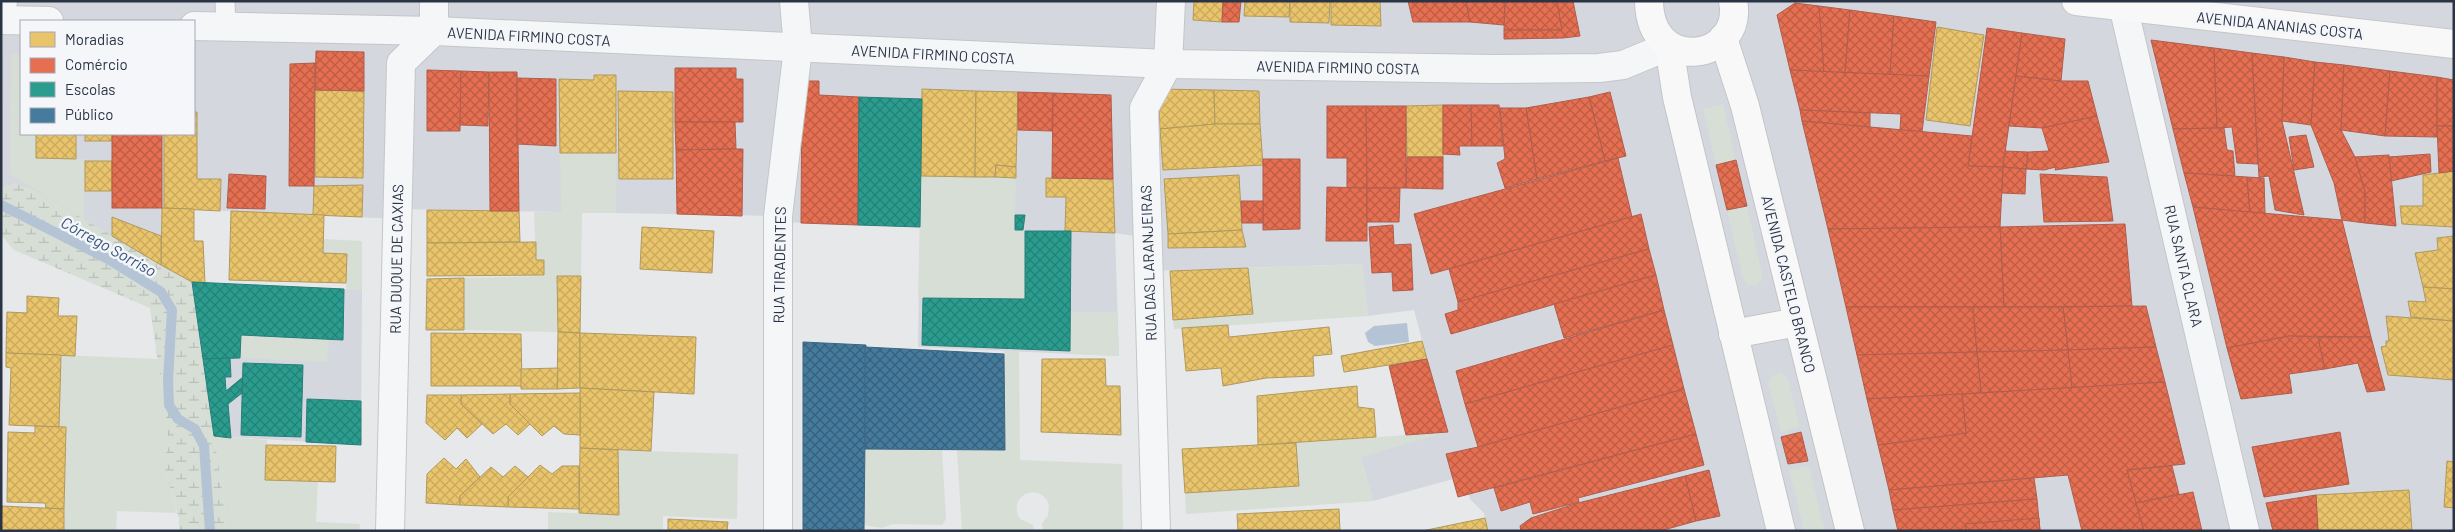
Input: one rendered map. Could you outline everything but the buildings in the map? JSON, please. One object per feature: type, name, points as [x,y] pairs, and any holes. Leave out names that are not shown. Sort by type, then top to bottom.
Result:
[{"type":"main road","points":[[1649,1],[1649,18],[1656,34],[1669,46],[1682,52],[1698,52],[1712,48],[1724,38],[1732,25],[1735,10],[1733,1]]},
{"type":"main road","name":"AVENIDA ANANIAS COSTA","points":[[2076,1],[2123,4],[2454,44]]},
{"type":"main road","name":"AVENIDA CASTELO BRANCO","points":[[1724,38],[1745,106],[1850,531]]},
{"type":"main road","points":[[1669,46],[1677,97],[1781,531]]},
{"type":"main road","points":[[1733,334],[1798,322]]},
{"type":"street","points":[[1,13],[3,1]]},
{"type":"street","points":[[434,1],[434,31]]},
{"type":"street","name":"RUA TIRADENTES","points":[[778,531],[778,216],[798,48],[794,1]]},
{"type":"street","name":"RUA DAS LARANJEIRAS","points":[[1156,531],[1144,108],[1168,64],[1171,1]]},
{"type":"street","name":"RUA SANTA CLARA","points":[[2123,4],[2245,531]]},
{"type":"street","name":"AVENIDA FIRMINO COSTA","points":[[195,26],[225,14],[434,31],[798,48],[1168,64],[1493,69],[1599,68],[1623,65],[1669,46]]},
{"type":"street","points":[[1,20],[20,20]]},
{"type":"street","name":"RUA DUQUE DE CAXIAS","points":[[390,531],[401,63],[434,31]]},
{"type":"shaded area","points":[[3,1],[2454,1],[2454,531],[1488,531],[1484,513],[1470,499],[1464,476],[1373,501],[1361,457],[1406,435],[1427,359],[1414,310],[1368,316],[1362,264],[1148,271],[1147,238],[1115,233],[1119,356],[918,347],[920,227],[778,222],[777,216],[398,209],[397,219],[162,208],[161,265],[1,215]]},
{"type":"shaded area","points":[[192,282],[362,290],[361,445],[214,436]]},
{"type":"green space","points":[[11,54],[20,55],[20,135],[36,135],[36,158],[85,159],[84,220],[10,174]]},
{"type":"green space","points":[[1723,104],[1736,160],[1716,165],[1703,109]]},
{"type":"green space","points":[[560,153],[616,153],[616,213],[582,213],[581,276],[557,276],[558,332],[464,330],[464,278],[544,276],[544,261],[536,260],[534,212],[561,212]]},
{"type":"green space","points":[[921,176],[1016,178],[1015,230],[1025,231],[1025,299],[918,298]]},
{"type":"green space","points":[[15,183],[32,189],[192,282],[226,518],[225,531],[179,531],[179,519],[165,469],[168,431],[150,308],[14,250],[1,235],[1,187]]},
{"type":"green space","points":[[1747,206],[1762,273],[1761,281],[1755,286],[1746,284],[1742,275],[1727,210]]},
{"type":"green space","points":[[323,239],[362,241],[362,290],[346,290],[347,254],[323,253]]},
{"type":"green space","points":[[1362,264],[1368,316],[1174,329],[1173,320],[1248,268]]},
{"type":"green space","points":[[1070,312],[1117,312],[1119,356],[1070,354]]},
{"type":"green space","points":[[241,335],[329,339],[327,362],[240,358]]},
{"type":"green space","points":[[1004,351],[1019,351],[1020,460],[1122,464],[1123,531],[1043,531],[1042,523],[1048,516],[1049,505],[1045,497],[1039,493],[1032,492],[1021,498],[1017,504],[1017,511],[1020,519],[1033,525],[1034,531],[962,531],[957,450],[1005,450]]},
{"type":"green space","points":[[61,355],[158,359],[168,431],[165,469],[177,513],[117,511],[116,531],[64,531],[66,427],[59,427]]},
{"type":"green space","points":[[1782,373],[1788,379],[1800,427],[1781,432],[1768,383],[1771,377]]},
{"type":"green space","points":[[1448,432],[1361,457],[1373,501],[1186,514],[1185,493],[1298,486],[1296,443]]},
{"type":"green space","points":[[214,436],[267,440],[266,480],[318,481],[316,522],[360,524],[359,531],[225,531],[226,518]]},
{"type":"green space","points":[[865,449],[942,450],[946,519],[942,525],[893,524],[882,528],[864,525]]},
{"type":"green space","points":[[618,450],[738,454],[737,519],[663,516],[663,531],[548,531],[548,512],[618,515]]},
{"type":"green space","points":[[1809,466],[1825,531],[1804,531],[1789,470]]},
{"type":"water","points":[[1407,323],[1409,342],[1375,346],[1368,342],[1365,333],[1374,326]]},
{"type":"waterway","name":"Córrego Sorriso","points":[[1,205],[108,259],[161,292],[172,310],[168,381],[169,405],[178,419],[195,429],[204,446],[210,531]]}]
